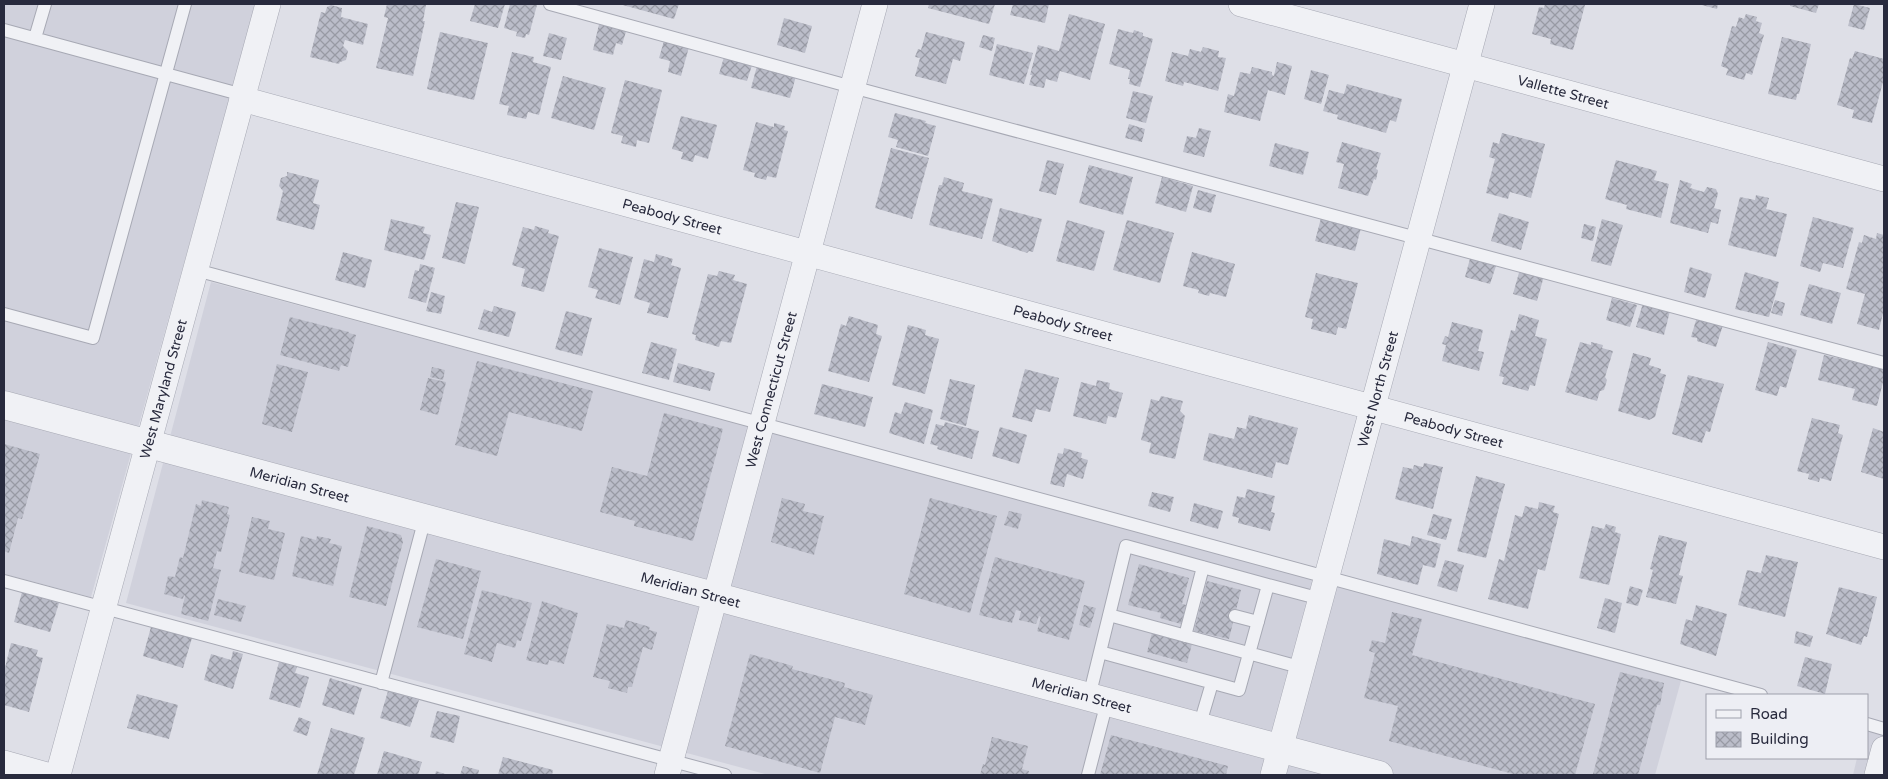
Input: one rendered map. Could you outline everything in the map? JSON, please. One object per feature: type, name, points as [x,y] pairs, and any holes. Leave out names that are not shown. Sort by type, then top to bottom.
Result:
[{"type":"street","name":"West Maryland Street","points":[[58,775],[268,4]]},
{"type":"street","name":"West Connecticut Street","points":[[669,768],[875,4]]},
{"type":"street","name":"Vallette Street","points":[[1241,4],[1884,179]]},
{"type":"street","name":"West North Street","points":[[1273,775],[1482,4]]},
{"type":"street","name":"Peabody Street","points":[[243,97],[1884,547]]},
{"type":"street","name":"Meridian Street","points":[[4,404],[1379,775]]},
{"type":"street","points":[[1877,775],[1884,749]]},
{"type":"street","points":[[4,764],[47,775]]},
{"type":"lane","points":[[35,38],[45,4]]},
{"type":"lane","points":[[4,314],[94,338],[185,4]]},
{"type":"lane","points":[[550,4],[852,87],[1884,363]]},
{"type":"lane","points":[[4,30],[166,73],[243,97]]},
{"type":"lane","points":[[196,270],[762,424],[1323,588],[1757,694]]},
{"type":"lane","points":[[381,683],[426,518]]},
{"type":"lane","points":[[1088,775],[1098,699],[1100,652],[1126,546],[1268,585],[1323,588]]},
{"type":"lane","points":[[1185,636],[1196,606],[1203,567]]},
{"type":"lane","points":[[4,581],[381,683],[669,768],[725,775]]},
{"type":"lane","points":[[1100,652],[1240,690],[1268,585]]},
{"type":"lane","points":[[1109,615],[1303,668]]},
{"type":"lane","points":[[1235,616],[1258,622]]},
{"type":"lane","points":[[1199,727],[1212,683]]},
{"type":"lane","points":[[1868,724],[1884,729]]},
{"type":"shaded area","points":[[4,4],[256,4],[91,597],[4,574]]},
{"type":"shaded area","points":[[211,282],[1682,677],[1655,775],[769,775],[126,603]]},
{"type":"shaded area","points":[[1868,728],[1884,733],[1884,775],[1853,775],[1857,759],[1868,759]]},
{"type":"building","points":[[387,4],[426,5],[423,21],[425,21],[413,76],[376,68],[388,18],[384,17]]},
{"type":"building","points":[[475,4],[505,4],[498,28],[470,21]]},
{"type":"building","points":[[510,4],[537,5],[529,35],[526,34],[525,38],[516,36],[517,32],[504,28]]},
{"type":"building","points":[[619,4],[679,4],[674,19]]},
{"type":"building","points":[[929,4],[995,4],[989,24],[928,8]]},
{"type":"building","points":[[1013,4],[1049,4],[1045,23],[1010,15]]},
{"type":"building","points":[[1545,4],[1585,5],[1573,50],[1550,44],[1551,39],[1532,34],[1539,7],[1544,8]]},
{"type":"building","points":[[1698,4],[1718,4],[1717,9]]},
{"type":"building","points":[[1790,4],[1819,4],[1816,13],[1790,6]]},
{"type":"building","points":[[1854,4],[1870,8],[1864,30],[1848,26]]},
{"type":"building","points":[[331,5],[342,8],[341,17],[368,24],[363,45],[345,40],[343,46],[348,51],[346,60],[339,64],[310,57],[321,12],[325,13],[327,7]]},
{"type":"building","points":[[1069,14],[1105,24],[1090,80],[1060,71],[1057,82],[1046,79],[1044,88],[1029,85],[1038,45],[1059,51]]},
{"type":"building","points":[[1746,14],[1757,17],[1756,21],[1762,23],[1759,33],[1764,35],[1752,75],[1746,73],[1744,80],[1726,75],[1728,69],[1721,66],[1732,26],[1736,27],[1739,17],[1744,19]]},
{"type":"building","points":[[784,18],[812,26],[805,53],[777,45]]},
{"type":"building","points":[[600,20],[627,28],[622,45],[616,43],[613,55],[593,50]]},
{"type":"building","points":[[1118,29],[1133,33],[1134,30],[1143,33],[1143,36],[1153,39],[1140,87],[1129,84],[1130,70],[1109,64]]},
{"type":"building","points":[[440,32],[488,43],[474,100],[427,89]]},
{"type":"building","points":[[926,32],[965,42],[960,61],[953,59],[946,84],[915,76],[920,58],[915,57],[918,49],[921,50]]},
{"type":"building","points":[[549,33],[567,38],[561,60],[543,56]]},
{"type":"building","points":[[983,35],[995,38],[992,51],[979,47]]},
{"type":"building","points":[[1782,37],[1811,44],[1796,100],[1768,94]]},
{"type":"building","points":[[664,41],[689,47],[681,76],[668,72],[670,61],[659,58]]},
{"type":"building","points":[[997,44],[1033,53],[1024,84],[989,75]]},
{"type":"building","points":[[1203,47],[1219,51],[1218,57],[1226,58],[1218,91],[1184,82],[1183,86],[1165,81],[1172,52],[1188,56],[1190,49],[1201,52]]},
{"type":"building","points":[[1855,51],[1884,59],[1884,78],[1872,123],[1852,118],[1854,110],[1837,105],[1850,58],[1852,59]]},
{"type":"building","points":[[512,52],[534,57],[533,62],[551,67],[539,115],[528,112],[526,119],[507,115],[509,106],[499,104]]},
{"type":"building","points":[[724,57],[752,65],[747,81],[719,74]]},
{"type":"building","points":[[1277,62],[1292,66],[1285,95],[1268,90],[1260,121],[1224,112],[1228,94],[1234,96],[1240,72],[1250,74],[1252,67],[1272,72],[1274,76]]},
{"type":"building","points":[[757,66],[796,76],[790,98],[751,88]]},
{"type":"building","points":[[1311,70],[1329,75],[1321,104],[1304,99]]},
{"type":"building","points":[[563,76],[606,88],[594,130],[551,118]]},
{"type":"building","points":[[625,80],[662,90],[649,143],[637,140],[636,147],[621,143],[623,136],[611,133]]},
{"type":"building","points":[[1347,84],[1402,99],[1396,122],[1390,120],[1386,133],[1337,119],[1338,115],[1323,111],[1329,90],[1344,94]]},
{"type":"building","points":[[1133,91],[1153,96],[1146,123],[1126,118]]},
{"type":"building","points":[[895,113],[926,121],[925,123],[936,126],[928,156],[896,147],[898,140],[888,137]]},
{"type":"building","points":[[681,116],[717,125],[708,159],[695,155],[693,162],[681,159],[683,152],[672,149]]},
{"type":"building","points":[[756,122],[774,127],[774,123],[785,126],[784,130],[788,131],[776,178],[767,176],[766,180],[754,177],[755,173],[743,170]]},
{"type":"building","points":[[1129,124],[1145,129],[1142,142],[1125,138]]},
{"type":"building","points":[[1199,128],[1211,131],[1204,157],[1183,152],[1187,136],[1196,138]]},
{"type":"building","points":[[1502,133],[1545,144],[1531,198],[1510,192],[1508,199],[1486,193],[1495,159],[1489,157],[1493,142],[1499,144]]},
{"type":"building","points":[[1342,142],[1381,153],[1376,169],[1378,170],[1376,180],[1374,179],[1368,196],[1338,188],[1344,164],[1336,162]]},
{"type":"building","points":[[1275,143],[1309,152],[1303,175],[1269,166]]},
{"type":"building","points":[[891,148],[929,158],[912,219],[875,208]]},
{"type":"building","points":[[1047,160],[1064,164],[1056,195],[1039,191]]},
{"type":"building","points":[[1616,160],[1657,171],[1654,180],[1669,184],[1661,218],[1626,209],[1627,205],[1605,199]]},
{"type":"building","points":[[1089,165],[1133,177],[1123,215],[1079,203]]},
{"type":"building","points":[[287,172],[319,180],[313,203],[320,205],[314,230],[276,220],[283,191],[279,186],[281,178],[287,176]]},
{"type":"building","points":[[944,177],[964,183],[962,191],[993,199],[982,239],[929,225],[939,185],[942,185]]},
{"type":"building","points":[[1162,177],[1193,186],[1186,212],[1155,203]]},
{"type":"building","points":[[1680,180],[1692,184],[1690,188],[1704,192],[1707,187],[1716,189],[1718,194],[1714,208],[1721,210],[1718,224],[1711,222],[1708,233],[1670,223]]},
{"type":"building","points":[[1198,190],[1216,195],[1211,213],[1193,208]]},
{"type":"building","points":[[1756,195],[1769,198],[1766,209],[1787,214],[1776,257],[1728,245],[1740,197],[1755,200]]},
{"type":"building","points":[[456,202],[479,207],[465,264],[442,258]]},
{"type":"building","points":[[1000,208],[1042,219],[1033,252],[1029,251],[1027,253],[992,241]]},
{"type":"building","points":[[1499,213],[1529,222],[1521,250],[1491,241]]},
{"type":"building","points":[[1813,217],[1854,228],[1843,268],[1823,263],[1820,272],[1800,266]]},
{"type":"building","points":[[1321,218],[1361,228],[1355,251],[1315,241]]},
{"type":"building","points":[[391,219],[425,227],[423,233],[431,235],[424,260],[384,250]]},
{"type":"building","points":[[1602,219],[1623,225],[1611,266],[1591,261]]},
{"type":"building","points":[[1067,220],[1105,231],[1094,271],[1056,261]]},
{"type":"building","points":[[1127,220],[1174,233],[1160,283],[1113,270]]},
{"type":"building","points":[[1584,224],[1596,227],[1593,241],[1581,238]]},
{"type":"building","points":[[535,226],[549,230],[548,233],[559,236],[544,292],[521,286],[525,269],[512,265],[523,227],[534,230]]},
{"type":"building","points":[[1877,233],[1884,235],[1884,309],[1879,330],[1857,324],[1865,294],[1846,289],[1859,242],[1862,243],[1864,235],[1876,239]]},
{"type":"building","points":[[599,248],[633,257],[620,305],[595,298],[598,290],[588,287]]},
{"type":"building","points":[[343,252],[372,260],[365,288],[335,280]]},
{"type":"building","points":[[1192,252],[1235,264],[1226,297],[1210,293],[1209,296],[1198,293],[1199,290],[1183,286]]},
{"type":"building","points":[[656,254],[673,259],[671,265],[681,268],[668,318],[647,313],[650,303],[634,298],[644,259],[654,262]]},
{"type":"building","points":[[1471,255],[1497,263],[1490,284],[1465,277]]},
{"type":"building","points":[[420,264],[435,268],[426,303],[408,298],[415,270],[419,271]]},
{"type":"building","points":[[1690,267],[1712,274],[1705,298],[1684,292]]},
{"type":"building","points":[[1520,269],[1544,276],[1537,301],[1513,294]]},
{"type":"building","points":[[719,271],[735,275],[733,280],[747,284],[731,343],[721,341],[719,347],[695,340],[696,335],[692,334],[708,274],[717,276]]},
{"type":"building","points":[[1745,272],[1779,282],[1769,317],[1735,309]]},
{"type":"building","points":[[1316,273],[1358,283],[1346,329],[1338,327],[1336,335],[1311,329],[1313,319],[1305,317]]},
{"type":"building","points":[[1809,284],[1841,293],[1832,324],[1800,315]]},
{"type":"building","points":[[431,292],[445,296],[441,314],[426,311]]},
{"type":"building","points":[[1612,298],[1637,305],[1630,327],[1606,320]]},
{"type":"building","points":[[1775,300],[1785,303],[1782,316],[1771,313]]},
{"type":"building","points":[[1643,303],[1670,311],[1664,335],[1636,327]]},
{"type":"building","points":[[494,306],[516,312],[509,337],[478,329],[484,309],[492,312]]},
{"type":"building","points":[[566,311],[592,318],[582,356],[555,349]]},
{"type":"building","points":[[1519,314],[1539,320],[1535,336],[1547,339],[1535,386],[1530,385],[1528,391],[1502,384],[1504,377],[1499,376],[1511,330],[1515,331]]},
{"type":"building","points":[[849,316],[878,325],[876,334],[882,336],[869,382],[828,371],[841,324],[846,326]]},
{"type":"building","points":[[290,317],[356,335],[348,367],[341,365],[339,371],[280,355]]},
{"type":"building","points":[[1697,317],[1723,325],[1716,347],[1691,337]]},
{"type":"building","points":[[1452,322],[1483,330],[1478,351],[1484,352],[1479,371],[1442,361],[1446,345],[1442,344],[1445,336],[1448,337]]},
{"type":"building","points":[[908,325],[926,330],[925,335],[939,339],[925,394],[892,385]]},
{"type":"building","points":[[651,342],[677,349],[669,380],[642,373]]},
{"type":"building","points":[[1580,342],[1591,345],[1591,342],[1603,345],[1602,348],[1613,351],[1605,377],[1607,380],[1604,390],[1600,391],[1597,401],[1565,392]]},
{"type":"building","points":[[1768,342],[1797,350],[1786,388],[1780,386],[1777,396],[1755,390]]},
{"type":"building","points":[[1633,353],[1651,358],[1649,365],[1661,369],[1660,373],[1666,375],[1655,417],[1649,420],[1618,411]]},
{"type":"building","points":[[1824,355],[1884,369],[1884,378],[1877,406],[1852,400],[1855,389],[1818,380]]},
{"type":"building","points":[[477,361],[593,391],[582,431],[509,412],[497,456],[455,445]]},
{"type":"building","points":[[678,363],[715,373],[710,391],[673,382]]},
{"type":"building","points":[[277,364],[308,372],[292,432],[262,424]]},
{"type":"building","points":[[432,367],[445,370],[443,380],[430,377]]},
{"type":"building","points":[[1025,369],[1059,378],[1050,412],[1036,409],[1032,422],[1012,417]]},
{"type":"building","points":[[1688,375],[1724,384],[1710,432],[1706,431],[1702,443],[1672,434]]},
{"type":"building","points":[[428,378],[446,382],[438,415],[420,410]]},
{"type":"building","points":[[950,379],[975,385],[966,426],[940,419]]},
{"type":"building","points":[[1097,380],[1110,383],[1109,389],[1123,393],[1116,418],[1108,416],[1106,424],[1073,416],[1081,382],[1096,386]]},
{"type":"building","points":[[822,384],[873,397],[865,427],[814,414]]},
{"type":"building","points":[[1161,396],[1183,401],[1180,411],[1185,416],[1175,459],[1149,453],[1151,443],[1141,440],[1151,399],[1159,401]]},
{"type":"building","points":[[905,402],[933,410],[924,444],[889,433],[895,412],[901,414]]},
{"type":"building","points":[[664,413],[723,429],[693,541],[634,526],[635,521],[600,512],[612,467],[647,476]]},
{"type":"building","points":[[1249,415],[1298,428],[1288,465],[1276,462],[1272,478],[1203,460],[1209,433],[1234,439],[1237,427],[1246,429]]},
{"type":"building","points":[[1812,418],[1840,425],[1838,433],[1843,435],[1831,481],[1820,478],[1819,482],[1808,479],[1809,474],[1797,471]]},
{"type":"building","points":[[945,422],[979,431],[972,459],[937,449],[938,446],[930,444],[936,424],[944,426]]},
{"type":"building","points":[[1000,427],[1027,435],[1019,464],[992,456]]},
{"type":"building","points":[[1873,428],[1884,432],[1884,479],[1861,472]]},
{"type":"building","points":[[4,444],[40,454],[22,519],[18,518],[9,553],[4,551]]},
{"type":"building","points":[[1064,448],[1082,453],[1081,458],[1088,460],[1083,479],[1067,474],[1064,487],[1050,484],[1058,453],[1063,454]]},
{"type":"building","points":[[1424,463],[1443,467],[1433,509],[1395,499],[1403,467],[1413,469],[1414,465],[1423,467]]},
{"type":"building","points":[[1476,476],[1505,484],[1486,558],[1457,551]]},
{"type":"building","points":[[1247,489],[1275,496],[1271,512],[1275,513],[1270,531],[1238,523],[1239,518],[1232,516],[1237,496],[1245,498]]},
{"type":"building","points":[[1152,492],[1174,497],[1170,512],[1148,506]]},
{"type":"building","points":[[782,498],[805,504],[803,511],[824,516],[814,555],[771,542]]},
{"type":"building","points":[[930,498],[997,516],[970,613],[904,594]]},
{"type":"building","points":[[202,500],[229,507],[227,514],[230,515],[221,552],[217,551],[213,568],[221,570],[208,621],[181,614],[184,595],[183,599],[164,594],[168,576],[175,577],[180,557],[183,558],[196,504],[201,506]]},
{"type":"building","points":[[1539,502],[1555,506],[1553,512],[1559,514],[1545,571],[1538,569],[1528,609],[1488,599],[1499,559],[1504,561],[1515,515],[1522,517],[1525,506],[1538,509]]},
{"type":"building","points":[[1194,503],[1223,511],[1218,529],[1190,521]]},
{"type":"building","points":[[1009,511],[1022,514],[1018,529],[1004,525]]},
{"type":"building","points":[[1433,514],[1452,519],[1446,540],[1427,535]]},
{"type":"building","points":[[252,517],[270,521],[268,529],[285,533],[274,580],[239,572]]},
{"type":"building","points":[[1606,524],[1616,527],[1615,532],[1621,534],[1609,585],[1579,578],[1592,526],[1604,529]]},
{"type":"building","points":[[367,526],[401,535],[403,542],[386,606],[349,597]]},
{"type":"building","points":[[1659,535],[1687,542],[1679,575],[1683,576],[1676,604],[1646,597],[1653,570],[1650,569]]},
{"type":"building","points":[[301,536],[316,540],[317,536],[331,539],[329,543],[342,546],[333,586],[292,576]]},
{"type":"building","points":[[1412,536],[1441,544],[1435,568],[1423,565],[1418,585],[1377,574],[1384,539],[1410,546]]},
{"type":"building","points":[[1766,555],[1798,562],[1785,617],[1738,605],[1747,570],[1761,573]]},
{"type":"building","points":[[995,557],[1085,581],[1069,640],[1037,631],[1041,617],[1039,616],[1036,624],[1019,620],[1021,611],[1016,610],[1012,623],[979,615]]},
{"type":"building","points":[[436,559],[481,571],[463,639],[417,627]]},
{"type":"building","points":[[1445,560],[1464,565],[1457,592],[1437,586]]},
{"type":"building","points":[[1139,564],[1189,578],[1182,604],[1186,605],[1181,624],[1160,618],[1161,613],[1128,605]]},
{"type":"building","points":[[1207,581],[1241,590],[1229,639],[1194,631]]},
{"type":"building","points":[[1630,586],[1643,590],[1638,606],[1626,603]]},
{"type":"building","points":[[1839,587],[1877,597],[1867,637],[1864,636],[1861,645],[1826,634]]},
{"type":"building","points":[[482,590],[532,603],[521,641],[517,640],[515,648],[497,643],[492,662],[464,654]]},
{"type":"building","points":[[22,592],[59,603],[50,632],[14,622]]},
{"type":"building","points":[[1605,598],[1622,603],[1615,633],[1597,628]]},
{"type":"building","points":[[218,599],[246,606],[241,622],[214,615]]},
{"type":"building","points":[[542,601],[578,613],[564,664],[549,660],[548,665],[526,660]]},
{"type":"building","points":[[1084,605],[1096,608],[1090,628],[1079,625]]},
{"type":"building","points":[[1696,605],[1727,614],[1716,656],[1680,644],[1686,619],[1692,621]]},
{"type":"building","points":[[1392,612],[1422,619],[1412,655],[1595,704],[1575,775],[1517,775],[1389,741],[1398,706],[1364,698],[1375,653],[1369,651],[1372,640],[1385,643]]},
{"type":"building","points":[[626,620],[650,627],[649,630],[657,632],[652,650],[643,647],[632,687],[628,687],[627,693],[608,688],[610,681],[593,677],[607,624],[624,628]]},
{"type":"building","points":[[151,627],[192,638],[183,668],[143,656]]},
{"type":"building","points":[[1153,629],[1193,640],[1187,663],[1147,652]]},
{"type":"building","points":[[1796,631],[1813,636],[1810,647],[1794,643]]},
{"type":"building","points":[[11,643],[38,650],[36,656],[43,658],[29,712],[4,705],[4,672]]},
{"type":"building","points":[[233,651],[243,654],[233,689],[204,680],[211,654],[231,660]]},
{"type":"building","points":[[750,654],[793,666],[792,669],[845,683],[844,687],[873,695],[865,725],[835,717],[820,773],[725,746]]},
{"type":"building","points":[[1805,657],[1832,664],[1825,694],[1797,686]]},
{"type":"building","points":[[279,662],[297,667],[295,673],[309,677],[300,708],[269,699]]},
{"type":"building","points":[[1620,672],[1664,683],[1660,705],[1657,705],[1638,775],[1593,774]]},
{"type":"building","points":[[330,678],[362,688],[354,715],[322,705]]},
{"type":"building","points":[[388,691],[419,700],[410,727],[380,718]]},
{"type":"building","points":[[137,694],[178,705],[169,739],[127,728]]},
{"type":"building","points":[[437,711],[460,716],[454,743],[430,737]]},
{"type":"building","points":[[299,717],[311,722],[307,736],[293,731]]},
{"type":"building","points":[[331,728],[365,738],[354,775],[317,775]]},
{"type":"building","points":[[1111,735],[1228,766],[1226,775],[1100,775]]},
{"type":"building","points":[[992,737],[1028,746],[1022,769],[1029,771],[1028,775],[980,775],[983,764],[985,765]]},
{"type":"building","points":[[384,751],[422,762],[418,775],[377,775]]},
{"type":"building","points":[[503,757],[553,770],[552,775],[498,775]]},
{"type":"building","points":[[463,766],[479,770],[478,775],[460,775]]},
{"type":"building","points":[[436,771],[448,775],[435,775]]}]
